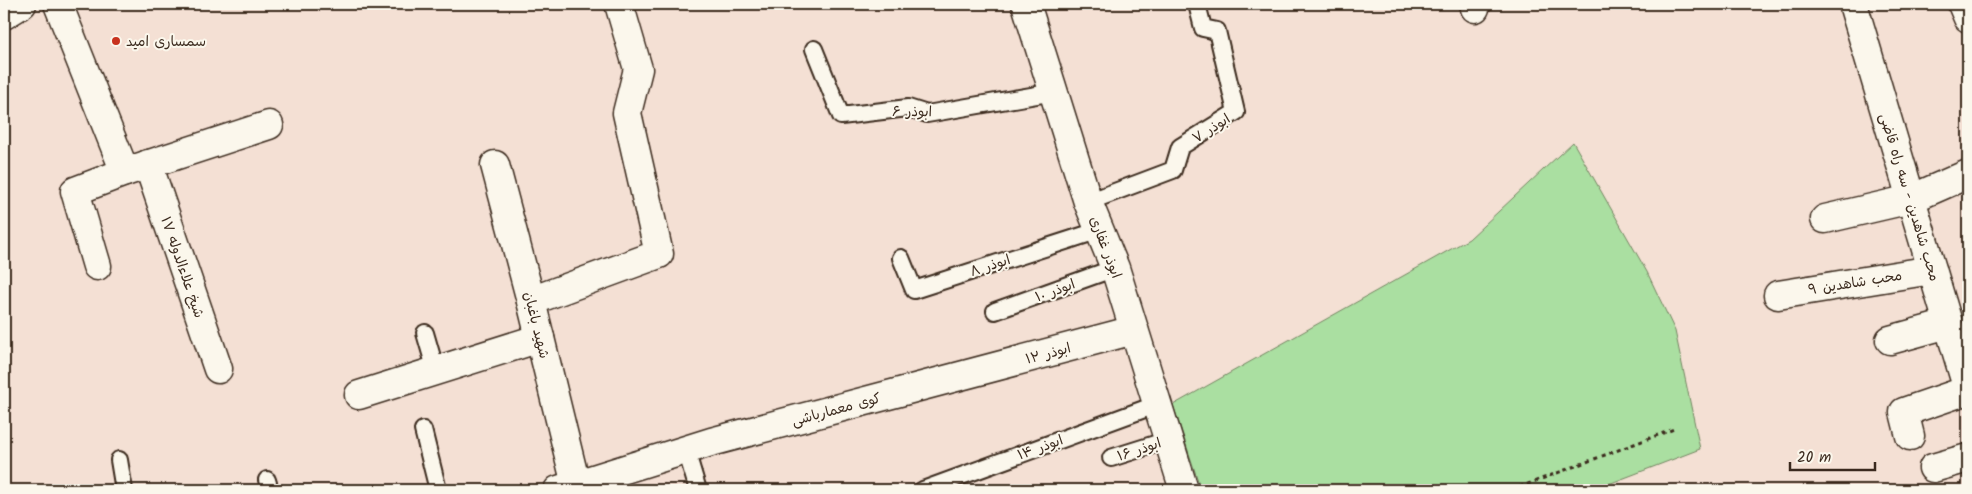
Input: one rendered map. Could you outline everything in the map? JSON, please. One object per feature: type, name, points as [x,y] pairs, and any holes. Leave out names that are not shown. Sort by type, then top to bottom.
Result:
[{"type":"street","points":[[4,16],[22,4]]},
{"type":"street","name":"شیخ علاءالدوله ۱۷","points":[[58,4],[136,168],[218,370]]},
{"type":"street","points":[[531,301],[659,254],[627,113],[638,69],[620,4]]},
{"type":"street","name":"ابوذر غفاری","points":[[1026,4],[1088,202],[1115,268],[1184,490]]},
{"type":"street","name":"محب شاهدین - سه راه قاضی","points":[[1852,4],[1968,390]]},
{"type":"street","points":[[1962,4],[1968,18]]},
{"type":"street","points":[[97,266],[75,191],[136,168],[269,125]]},
{"type":"street","name":"شهید باغبان","points":[[495,165],[540,338],[567,488]]},
{"type":"street","points":[[1825,219],[1911,200],[1968,174]]},
{"type":"street","name":"محب شاهدین ۹","points":[[1778,295],[1932,270]]},
{"type":"street","points":[[1890,340],[1948,324]]},
{"type":"street","name":"ابوذر ۱۲","points":[[961,376],[1134,330]]},
{"type":"street","points":[[359,395],[540,338]]},
{"type":"street","name":"کوی معمارباشی","points":[[567,488],[699,446],[961,376]]},
{"type":"street","points":[[1910,436],[1904,412],[1968,390]]},
{"type":"street","points":[[1933,468],[1968,458]]},
{"type":"lane","name":"ابوذر ۷","points":[[1088,202],[1174,170],[1180,147],[1236,112],[1218,31],[1203,28],[1197,4]]},
{"type":"lane","name":"ابوذر ۶","points":[[814,49],[841,116],[908,108],[927,114],[1054,92]]},
{"type":"lane","name":"ابوذر ۸","points":[[900,258],[914,290],[1100,230]]},
{"type":"lane","name":"ابوذر ۱۰","points":[[995,311],[1115,268]]},
{"type":"lane","points":[[425,333],[436,371]]},
{"type":"lane","name":"ابوذر ۱۴","points":[[923,490],[1158,404]]},
{"type":"lane","points":[[423,430],[438,490]]},
{"type":"lane","name":"ابوذر ۱۶","points":[[1111,458],[1168,440]]},
{"type":"lane","points":[[698,490],[699,446]]},
{"type":"lane","points":[[118,460],[124,490]]},
{"type":"path","points":[[1512,490],[1674,429]]},
{"type":"green space","points":[[1573,142],[1647,272],[1675,331],[1700,449],[1593,490],[1201,490],[1173,405],[1469,239]]},
{"type":"place","name":"سمساری امید","points":[[116,41]]}]
